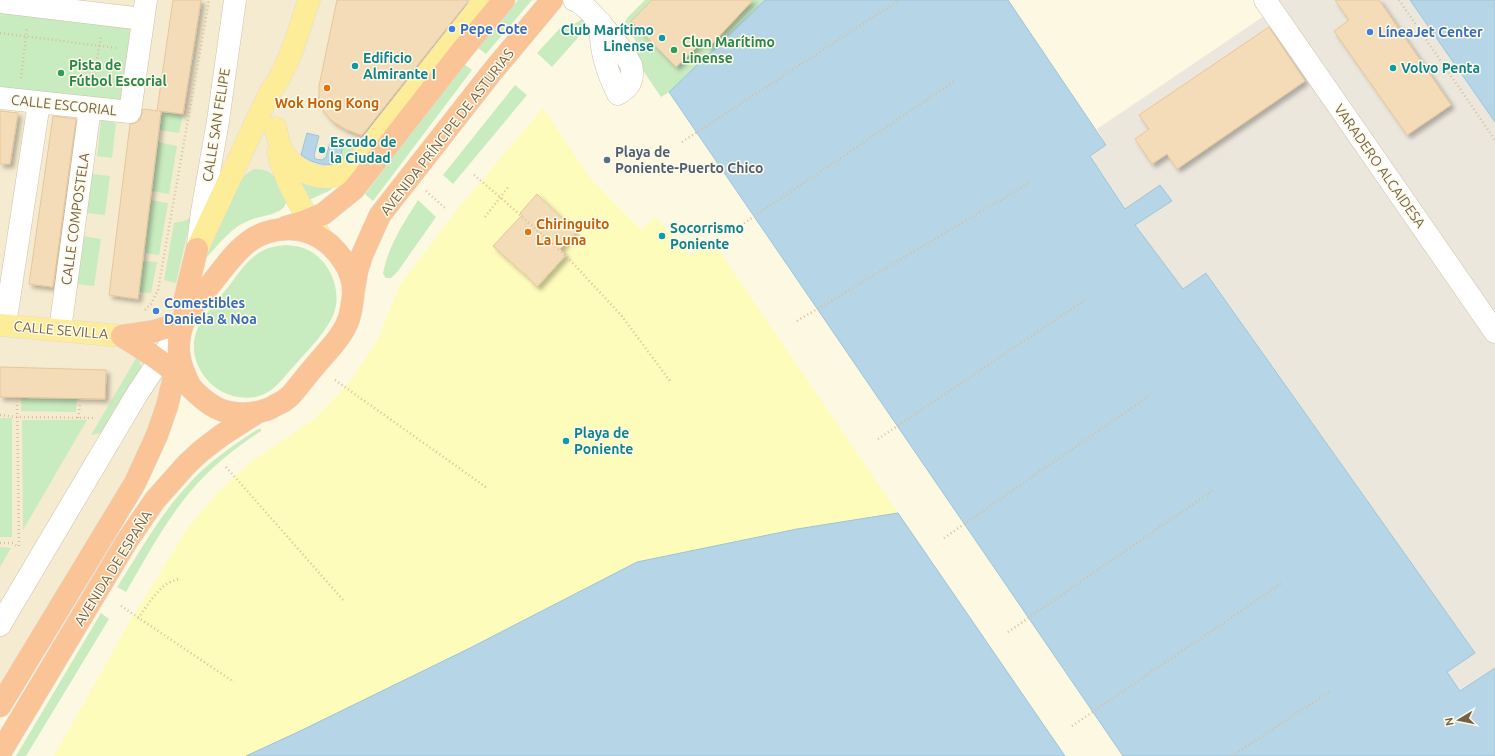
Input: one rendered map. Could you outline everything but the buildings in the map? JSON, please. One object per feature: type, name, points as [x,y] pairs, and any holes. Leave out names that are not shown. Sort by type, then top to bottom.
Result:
[{"type":"highway","points":[[122,336],[155,331],[183,323],[234,254],[247,242],[279,228],[309,220],[323,214],[354,190],[463,49],[504,0]]},
{"type":"highway","name":"AVENIDA PRÍNCIPE DE ASTURIAS","points":[[353,296],[357,270],[380,215],[492,72],[552,1]]},
{"type":"highway","points":[[122,336],[171,363],[184,375],[192,390],[207,402],[224,411],[241,413],[258,412],[276,406],[290,396],[338,338],[349,318],[353,296],[351,276],[338,252],[324,240],[310,233],[295,229],[279,228]]},
{"type":"highway","points":[[171,363],[183,323],[185,298],[197,249]]},
{"type":"highway","name":"AVENIDA DE ESPAÑA","points":[[0,706],[135,483],[157,435],[167,406],[171,363]]},
{"type":"highway","name":"AVENIDA DE ESPAÑA","points":[[0,753],[127,541],[155,500],[200,451],[258,412]]},
{"type":"main road","points":[[197,249],[270,92],[279,80],[309,0]]},
{"type":"main road","points":[[276,128],[277,137],[283,153],[297,169],[316,177],[338,175],[350,169],[370,146],[485,0]]},
{"type":"main road","points":[[279,80],[280,93],[277,107],[276,128],[277,151],[282,168],[309,220],[324,240]]},
{"type":"main road","name":"CALLE SEVILLA","points":[[2,325],[122,336]]},
{"type":"street","name":"CALLE SAN FELIPE","points":[[197,249],[218,121],[235,0]]},
{"type":"street","points":[[574,0],[578,0],[602,24],[631,66],[631,82],[618,94],[610,78],[604,58],[601,34],[602,24]]},
{"type":"street","name":"VARADERO ALCAIDESA","points":[[1266,0],[1495,332]]},
{"type":"street","name":"CALLE ESCORIAL","points":[[0,2],[104,15],[144,10],[130,112],[19,101]]},
{"type":"street","points":[[2,325],[19,101]]},
{"type":"street","name":"CALLE COMPOSTELA","points":[[60,330],[90,108]]},
{"type":"street","points":[[0,625],[137,394],[171,363]]},
{"type":"path","points":[[140,311],[145,310],[151,304],[158,290],[209,0]]},
{"type":"path","points":[[1399,0],[1495,140]]},
{"type":"path","points":[[682,142],[898,1]]},
{"type":"path","points":[[19,101],[30,6]]},
{"type":"path","points":[[90,108],[104,15]]},
{"type":"path","points":[[0,33],[138,50]]},
{"type":"path","points":[[734,230],[956,80]]},
{"type":"path","points":[[474,176],[500,197],[569,259],[621,315],[670,381]]},
{"type":"path","points":[[797,321],[1029,183]]},
{"type":"path","points":[[485,217],[509,186]]},
{"type":"path","points":[[422,188],[445,208]]},
{"type":"path","points":[[878,439],[1085,300]]},
{"type":"path","points":[[335,380],[487,488]]},
{"type":"path","points":[[944,538],[1149,396]]},
{"type":"path","points":[[0,543],[13,543],[18,547],[17,397]]},
{"type":"path","points":[[78,418],[81,398]]},
{"type":"path","points":[[0,415],[96,418]]},
{"type":"path","points":[[226,467],[344,601]]},
{"type":"path","points":[[1008,632],[1215,489]]},
{"type":"path","points":[[138,618],[164,585],[175,579],[180,579]]},
{"type":"path","points":[[1072,726],[1282,583]]},
{"type":"path","points":[[122,606],[234,682]]},
{"type":"path","points":[[1232,756],[1332,690]]},
{"type":"shaded area","points":[[0,0],[504,0],[372,168],[345,142],[338,166],[297,198],[286,203],[284,208],[280,211],[263,215],[238,225],[206,258],[167,406],[0,706]]},
{"type":"shaded area","points":[[1254,0],[1410,0],[1495,122],[1495,668],[1461,691],[1447,672],[1475,653],[1207,273],[1183,290],[1135,225],[1172,201],[1160,185],[1126,209],[1090,155],[1106,145],[1097,129],[1264,16]]},
{"type":"green space","points":[[518,0],[532,0],[486,54],[478,48]]},
{"type":"green space","name":"Clun Marítimo Linense","points":[[645,0],[765,0],[669,92],[661,97],[642,69],[636,54],[636,41],[625,22],[627,18]]},
{"type":"green space","points":[[0,2],[143,19],[130,112],[0,98]]},
{"type":"green space","points":[[584,18],[590,24],[552,67],[537,53],[562,26],[571,26]]},
{"type":"green space","points":[[464,64],[472,70],[373,201],[365,194]]},
{"type":"green space","points":[[515,85],[527,95],[453,184],[443,175]]},
{"type":"green space","points":[[161,112],[183,114],[179,133],[159,130]]},
{"type":"green space","points":[[101,120],[116,123],[112,158],[97,156]]},
{"type":"green space","points":[[158,142],[177,146],[169,194],[151,191]]},
{"type":"green space","points":[[344,142],[362,148],[338,166]]},
{"type":"green space","points":[[254,169],[261,169],[272,174],[278,182],[286,199],[285,204],[282,208],[272,214],[250,220],[231,231],[206,258],[217,228],[241,181],[245,175]]},
{"type":"green space","points":[[92,174],[110,176],[105,215],[87,213]]},
{"type":"green space","points":[[293,176],[333,186],[331,190],[309,200]]},
{"type":"green space","points":[[150,200],[168,203],[159,255],[143,253]]},
{"type":"green space","points":[[418,200],[436,217],[398,271],[391,278],[386,278],[383,274],[388,254]]},
{"type":"green space","points":[[191,217],[176,283],[164,280],[174,223],[184,221]]},
{"type":"green space","points":[[83,236],[101,239],[94,286],[76,284]]},
{"type":"green space","points":[[285,245],[300,247],[310,251],[325,264],[334,283],[336,293],[334,313],[317,340],[274,387],[262,395],[253,397],[244,398],[230,395],[213,385],[200,370],[194,350],[194,340],[197,330],[207,312],[252,258],[265,250]]},
{"type":"green space","points":[[143,261],[157,262],[151,293],[138,292]]},
{"type":"green space","points":[[138,355],[141,366],[141,376],[111,431],[91,435]]},
{"type":"green space","points":[[21,397],[77,398],[76,412],[21,411]]},
{"type":"green space","points":[[0,418],[12,418],[12,537],[0,537]]},
{"type":"green space","points":[[22,420],[87,420],[23,530]]},
{"type":"green space","points":[[258,429],[261,429],[261,431],[223,459],[190,492],[164,528],[126,592],[117,587],[158,522],[187,486],[211,462]]},
{"type":"green space","points":[[0,547],[11,548],[0,567]]},
{"type":"green space","points":[[101,613],[109,619],[26,756],[16,756]]},
{"type":"sand","name":"Playa de Poniente","points":[[543,108],[590,178],[641,230],[655,217],[692,256],[711,239],[898,513],[797,529],[637,562],[470,648],[246,756],[54,756],[130,621],[188,528],[217,493],[252,461],[313,420],[350,382],[378,339],[400,285],[451,217]]},
{"type":"water","points":[[765,0],[1008,0],[1106,145],[1090,156],[1125,209],[1160,185],[1172,201],[1135,225],[1183,289],[1206,273],[1475,653],[1447,672],[1460,691],[1495,668],[1495,756],[1123,756],[669,92]]},
{"type":"water","points":[[1410,0],[1495,0],[1495,122]]},
{"type":"water","points":[[307,133],[319,136],[314,155],[315,159],[322,160],[326,157],[331,139],[344,142],[338,165],[318,163],[301,155]]},
{"type":"water","points":[[898,513],[1065,756],[246,756],[470,648],[637,562],[797,529]]},
{"type":"place","name":"Pepe Cote","points":[[452,29]]},
{"type":"place","name":"LíneaJet Center","points":[[1370,32]]},
{"type":"place","name":"Club Marítimo Linense","points":[[662,38]]},
{"type":"place","name":"Clun Marítimo Linense","points":[[674,50]]},
{"type":"place","name":"Edificio Almirante I","points":[[355,66]]},
{"type":"place","name":"Volvo Penta","points":[[1393,68]]},
{"type":"place","name":"Pista de Fútbol Escorial","points":[[61,73]]},
{"type":"place","name":"Wok Hong Kong","points":[[327,88]]},
{"type":"place","name":"Escudo de la Ciudad","points":[[322,150]]},
{"type":"place","name":"Playa de Poniente-Puerto Chico","points":[[607,160]]},
{"type":"place","name":"Chiringuito La Luna","points":[[528,232]]},
{"type":"place","name":"Socorrismo Poniente","points":[[662,236]]},
{"type":"place","name":"Comestibles Daniela & Noa","points":[[156,311]]},
{"type":"place","name":"Playa de Poniente","points":[[566,441]]}]
